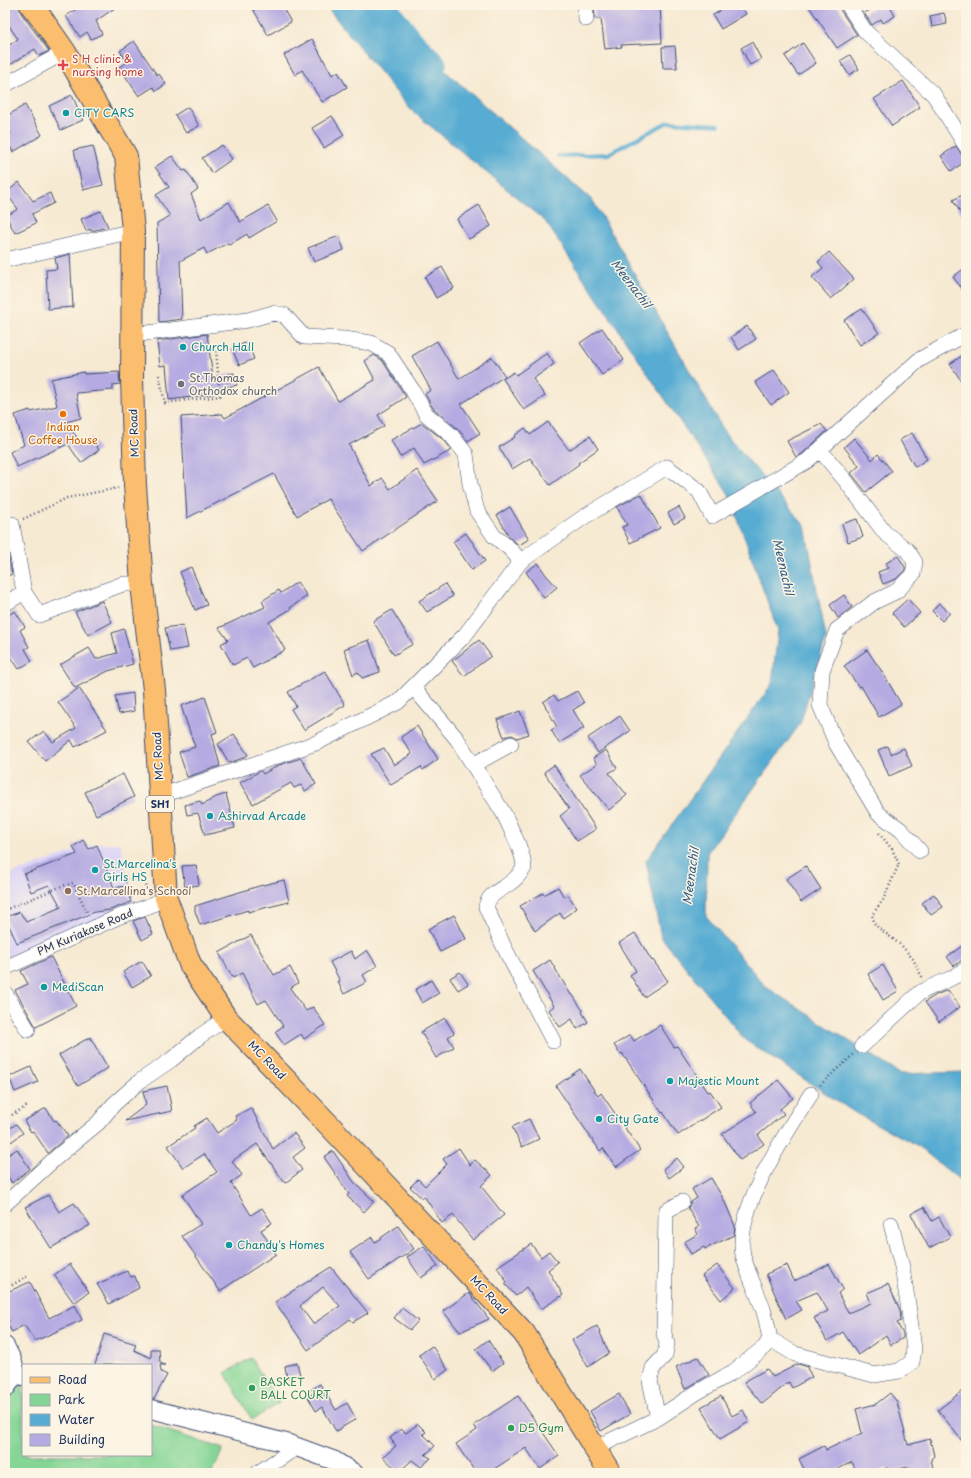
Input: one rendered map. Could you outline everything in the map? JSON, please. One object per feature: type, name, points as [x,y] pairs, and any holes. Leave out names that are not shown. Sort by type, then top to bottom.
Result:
[{"type":"main road","name":"MC Road","points":[[31,5],[65,52],[126,156],[133,231],[132,378],[136,485],[142,584],[154,690],[166,898],[190,964],[226,1018],[329,1125],[524,1333],[610,1473]]},
{"type":"street","points":[[848,5],[866,31],[934,95],[966,146]]},
{"type":"street","points":[[5,85],[65,52]]},
{"type":"street","points":[[5,260],[133,231]]},
{"type":"street","points":[[132,335],[248,320],[273,313],[284,315],[304,337],[344,339],[371,343],[388,353],[426,414],[452,435],[466,454],[470,484],[477,511],[494,536],[509,548],[521,561]]},
{"type":"street","points":[[160,796],[316,743],[398,702],[465,635],[521,561],[584,516],[667,468],[699,491],[712,516],[807,462],[919,360],[966,334]]},
{"type":"street","points":[[820,450],[885,533],[907,550],[915,562],[913,574],[897,591],[874,602],[837,630],[822,671],[820,705],[837,745],[878,813],[901,830],[920,851]]},
{"type":"street","points":[[12,524],[24,592],[39,615],[123,584],[142,584]]},
{"type":"street","points":[[5,604],[24,592]]},
{"type":"street","points":[[413,687],[457,739],[504,814],[518,844],[523,859],[524,868],[511,882],[491,896],[487,901],[486,907],[504,947],[553,1041]]},
{"type":"street","points":[[473,765],[511,744]]},
{"type":"street","name":"PM Kuriakose Road","points":[[5,968],[118,917],[166,898]]},
{"type":"street","points":[[862,1046],[918,994],[927,988],[960,974],[966,969]]},
{"type":"street","points":[[5,993],[28,1030]]},
{"type":"street","points":[[5,1204],[59,1155],[98,1123],[114,1104],[140,1081],[226,1018]]},
{"type":"street","points":[[595,1448],[658,1418],[696,1393],[733,1372],[765,1347],[770,1339],[765,1314],[743,1253],[744,1227],[755,1192],[774,1152],[811,1094]]},
{"type":"street","points":[[658,1418],[650,1381],[652,1368],[665,1355],[667,1343],[664,1334],[666,1211],[682,1202]]},
{"type":"street","points":[[770,1339],[795,1354],[874,1375],[899,1371],[912,1362],[914,1349],[908,1304],[902,1267],[891,1224]]},
{"type":"street","points":[[5,1346],[20,1374],[5,1389]]},
{"type":"street","points":[[152,1409],[286,1443],[335,1461],[354,1473]]},
{"type":"street","points":[[258,1473],[297,1447]]},
{"type":"path","points":[[159,375],[165,403],[220,396],[216,350]]},
{"type":"path","points":[[12,524],[67,498],[136,485]]},
{"type":"path","points":[[878,813],[870,820],[892,849],[900,864],[883,900],[872,915],[873,920],[875,925],[902,946],[909,955],[927,988]]},
{"type":"path","points":[[132,903],[125,880],[144,876]]},
{"type":"path","points":[[5,910],[62,886],[73,883],[90,918],[95,917]]},
{"type":"path","points":[[811,1094],[862,1046]]},
{"type":"path","points":[[5,1118],[29,1105]]},
{"type":"path","points":[[5,1289],[28,1276]]},
{"type":"shaded area","name":"St.Marcellina's School","points":[[98,843],[120,843],[134,904],[5,961],[5,876]]},
{"type":"green space","name":"BASKET BALL COURT","points":[[251,1358],[279,1403],[252,1420],[225,1373]]},
{"type":"green space","points":[[13,1380],[22,1383],[22,1456],[152,1456],[152,1425],[223,1449],[212,1473],[5,1473],[5,1402]]},
{"type":"water","points":[[325,5],[383,5],[410,40],[593,201],[725,433],[805,526],[826,638],[800,724],[707,853],[706,916],[766,987],[900,1074],[966,1072],[966,1185],[915,1144],[857,1114],[745,1040],[661,937],[646,861],[772,684],[778,631],[729,494],[545,221],[410,109]]},
{"type":"building","points":[[15,5],[19,5],[21,13],[49,51],[39,56],[35,49],[5,68],[5,48],[18,39],[5,20],[5,12]]},
{"type":"building","points":[[72,5],[119,5],[96,21],[102,34],[91,39],[87,32],[80,37],[66,16],[75,10]]},
{"type":"building","points":[[259,5],[281,5],[291,22],[268,35],[253,9]]},
{"type":"building","points":[[594,5],[660,5],[662,43],[621,45],[622,47],[605,49],[601,19],[595,19]]},
{"type":"building","points":[[716,5],[740,5],[746,14],[721,29],[713,15],[720,11]]},
{"type":"building","points":[[808,5],[837,5],[857,35],[837,48]]},
{"type":"building","points":[[880,5],[889,5],[895,16],[883,23],[881,19],[872,25],[864,13]]},
{"type":"building","points":[[944,13],[947,24],[932,27],[930,16]]},
{"type":"building","points":[[312,39],[332,75],[338,72],[347,87],[322,102],[302,70],[295,75],[284,55]]},
{"type":"building","points":[[134,41],[157,75],[159,74],[166,84],[156,91],[153,87],[139,96],[119,67],[127,62],[120,51]]},
{"type":"building","points":[[752,42],[761,59],[750,65],[741,48]]},
{"type":"building","points":[[803,43],[816,63],[798,75],[785,56]]},
{"type":"building","points":[[675,46],[677,68],[663,68],[662,47]]},
{"type":"building","points":[[850,55],[859,69],[849,75],[840,61]]},
{"type":"building","points":[[903,81],[920,107],[892,126],[874,99]]},
{"type":"building","name":"CITY CARS","points":[[72,95],[83,120],[61,130],[49,106]]},
{"type":"building","points":[[25,105],[42,135],[13,152],[5,138],[11,134],[5,123],[5,117]]},
{"type":"building","points":[[188,107],[199,126],[186,133],[175,115]]},
{"type":"building","points":[[332,116],[344,135],[324,148],[312,128]]},
{"type":"building","points":[[222,145],[232,159],[212,173],[202,158]]},
{"type":"building","points":[[93,146],[103,185],[83,190],[74,150]]},
{"type":"building","points":[[956,146],[961,154],[966,155],[966,161],[951,171],[941,156]]},
{"type":"building","points":[[172,156],[183,171],[186,170],[198,189],[191,194],[201,219],[229,202],[240,222],[268,206],[277,221],[249,238],[247,234],[229,245],[228,243],[207,254],[204,248],[180,261],[182,319],[159,322],[157,223],[170,216],[156,195],[169,187],[155,167]]},
{"type":"building","points":[[19,182],[33,201],[50,193],[54,203],[32,214],[36,223],[15,233],[6,216],[18,209],[6,193]]},
{"type":"building","points":[[966,193],[966,222],[953,200]]},
{"type":"building","points":[[479,205],[491,226],[469,239],[457,219]]},
{"type":"building","points":[[101,211],[108,227],[91,231],[90,229],[86,231],[81,219]]},
{"type":"building","points":[[339,236],[344,250],[314,262],[308,248]]},
{"type":"building","points":[[829,252],[854,279],[831,299],[812,277],[823,268],[818,262]]},
{"type":"building","points":[[70,254],[73,307],[48,309],[46,270],[57,269],[55,258]]},
{"type":"building","points":[[442,267],[454,288],[436,298],[425,277]]},
{"type":"building","points":[[966,267],[966,294],[953,277]]},
{"type":"building","points":[[862,309],[879,333],[860,345],[844,320]]},
{"type":"building","points":[[747,326],[756,339],[739,350],[731,337]]},
{"type":"building","points":[[602,328],[624,360],[602,375],[580,343]]},
{"type":"building","points":[[207,334],[213,378],[234,373],[237,385],[214,390],[214,394],[169,400],[166,365],[160,366],[157,341]]},
{"type":"building","points":[[437,341],[459,379],[492,357],[505,376],[461,404],[480,433],[468,441],[457,428],[433,408],[425,394],[431,390],[412,356]]},
{"type":"building","points":[[247,342],[254,359],[239,365],[232,349]]},
{"type":"building","points":[[547,353],[554,364],[533,379],[545,396],[524,410],[503,379],[514,372],[516,375]]},
{"type":"building","points":[[966,353],[966,388],[950,364]]},
{"type":"building","points":[[374,355],[382,360],[406,397],[378,415],[384,426],[349,445],[371,486],[382,478],[390,489],[417,470],[438,501],[363,551],[328,499],[297,516],[274,474],[187,518],[181,417],[222,414],[225,418],[319,367],[338,401],[375,380],[365,361]]},
{"type":"building","points":[[774,370],[789,392],[771,405],[755,382]]},
{"type":"building","points":[[84,372],[84,374],[119,372],[120,384],[113,385],[113,390],[76,393],[81,418],[66,422],[82,445],[91,438],[99,450],[81,463],[68,444],[17,467],[10,452],[24,445],[15,415],[30,410],[31,412],[57,406],[51,379]]},
{"type":"building","points":[[548,422],[569,450],[590,436],[598,449],[550,485],[530,458],[512,469],[499,447],[515,437],[514,436],[525,428],[530,435]]},
{"type":"building","points":[[422,423],[445,441],[452,450],[424,465],[414,448],[400,457],[391,440]]},
{"type":"building","points":[[821,424],[827,431],[802,454],[796,457],[787,441]]},
{"type":"building","points":[[912,433],[927,459],[915,467],[900,440]]},
{"type":"building","points":[[854,438],[872,460],[878,454],[892,471],[866,492],[851,473],[859,466],[844,447]]},
{"type":"building","points":[[641,494],[660,528],[630,543],[622,527],[627,525],[617,507]]},
{"type":"building","points":[[510,507],[529,539],[519,545],[510,538],[497,515]]},
{"type":"building","points":[[679,507],[685,518],[674,524],[668,513]]},
{"type":"building","points":[[857,519],[863,537],[848,542],[842,524]]},
{"type":"building","points":[[466,533],[485,561],[472,570],[453,542]]},
{"type":"building","points":[[5,543],[12,574],[5,577]]},
{"type":"building","points":[[898,556],[905,567],[905,570],[896,579],[883,584],[878,572],[889,568],[886,563]]},
{"type":"building","points":[[538,563],[557,587],[544,598],[526,572]]},
{"type":"building","points":[[191,567],[207,605],[195,610],[180,572]]},
{"type":"building","points":[[297,582],[307,596],[290,608],[291,609],[269,622],[285,650],[253,668],[247,658],[233,665],[221,644],[228,640],[219,628],[265,607],[262,601],[279,590],[281,593]]},
{"type":"building","points":[[445,584],[453,596],[427,612],[419,601]]},
{"type":"building","points":[[844,595],[852,607],[838,618],[830,605]]},
{"type":"building","points":[[908,599],[920,613],[904,627],[892,613]]},
{"type":"building","points":[[102,601],[112,622],[88,635],[75,612]]},
{"type":"building","points":[[939,603],[950,613],[942,621],[932,611]]},
{"type":"building","points":[[392,610],[413,644],[394,655],[373,621]]},
{"type":"building","points":[[15,611],[25,627],[20,630],[29,647],[25,649],[32,661],[19,669],[11,657],[5,661],[5,617]]},
{"type":"building","points":[[183,625],[188,648],[170,651],[165,628]]},
{"type":"building","points":[[124,629],[133,664],[108,671],[75,688],[60,665],[89,648],[96,659],[117,653],[112,633]]},
{"type":"building","points":[[369,640],[380,672],[362,678],[358,672],[353,675],[344,649]]},
{"type":"building","points":[[479,640],[491,656],[464,676],[452,661]]},
{"type":"building","points":[[867,650],[883,673],[901,704],[879,717],[861,686],[859,687],[844,666]]},
{"type":"building","points":[[325,671],[345,705],[304,730],[291,709],[296,706],[288,692]]},
{"type":"building","points":[[79,688],[107,730],[75,747],[71,740],[45,761],[29,742],[44,731],[53,742],[76,728],[58,702]]},
{"type":"building","points":[[577,691],[584,703],[573,710],[584,728],[559,743],[551,730],[557,727],[543,702],[554,695],[558,701]]},
{"type":"building","points":[[133,693],[134,711],[119,714],[115,696]]},
{"type":"building","points":[[205,697],[217,732],[212,734],[220,766],[187,777],[179,752],[195,747],[181,706]]},
{"type":"building","points":[[520,711],[529,734],[517,738],[512,735],[504,737],[497,720]]},
{"type":"building","points":[[620,716],[630,731],[598,753],[588,738]]},
{"type":"building","points":[[417,726],[438,759],[423,770],[421,767],[391,785],[371,754],[384,748],[394,765],[412,754],[401,737]]},
{"type":"building","points":[[234,734],[248,755],[229,763],[218,744]]},
{"type":"building","points":[[888,746],[891,754],[904,748],[912,766],[889,776],[878,750]]},
{"type":"building","points":[[606,750],[617,768],[609,773],[627,795],[609,810],[580,775],[597,764],[593,758]]},
{"type":"building","points":[[301,758],[316,784],[305,791],[301,785],[294,788],[291,783],[253,804],[240,783],[260,771],[263,774],[279,765]]},
{"type":"building","points":[[554,765],[596,829],[577,841],[560,816],[569,809],[544,772]]},
{"type":"building","points":[[123,774],[134,797],[96,815],[85,792]]},
{"type":"building","name":"Ashirvad Arcade","points":[[226,794],[235,828],[205,835],[198,813],[187,815],[185,805],[200,801],[202,805],[216,797]]},
{"type":"building","points":[[83,840],[89,849],[97,845],[114,888],[125,886],[131,902],[110,910],[95,912],[17,943],[5,917],[20,912],[26,922],[61,907],[49,885],[31,892],[24,874],[77,854],[73,847]]},
{"type":"building","points":[[196,865],[199,885],[185,887],[182,866]]},
{"type":"building","points":[[806,866],[821,889],[801,902],[786,879]]},
{"type":"building","points":[[284,880],[289,902],[248,912],[248,910],[200,925],[195,911],[195,906],[259,886]]},
{"type":"building","points":[[558,887],[564,897],[568,895],[577,908],[563,918],[560,913],[535,931],[520,906],[543,893],[544,895]]},
{"type":"building","points":[[934,894],[943,907],[931,915],[922,903]]},
{"type":"building","points":[[454,915],[466,939],[440,952],[428,929]]},
{"type":"building","points":[[145,917],[153,934],[142,940],[133,921]]},
{"type":"building","points":[[635,933],[652,961],[653,960],[668,981],[644,997],[630,975],[636,971],[619,943]]},
{"type":"building","points":[[251,935],[274,975],[290,967],[298,983],[290,988],[306,1011],[313,1007],[325,1025],[304,1039],[301,1034],[284,1045],[275,1032],[283,1026],[266,1000],[258,1004],[242,973],[233,978],[219,953]]},
{"type":"building","points":[[966,943],[966,957],[954,966],[947,957]]},
{"type":"building","points":[[367,950],[377,966],[363,975],[367,982],[344,994],[338,982],[340,981],[330,962],[351,951],[355,959]]},
{"type":"building","name":"MediScan","points":[[51,957],[76,1006],[36,1027],[15,990],[28,984],[21,971]]},
{"type":"building","points":[[550,960],[571,995],[572,994],[583,1011],[582,1012],[588,1022],[577,1029],[572,1019],[560,1027],[549,1010],[554,1006],[533,971]]},
{"type":"building","points":[[142,961],[151,976],[132,987],[123,972]]},
{"type":"building","points":[[883,965],[898,991],[883,1000],[868,974]]},
{"type":"building","points":[[460,972],[468,984],[458,990],[450,978]]},
{"type":"building","points":[[431,980],[439,993],[422,1003],[415,990]]},
{"type":"building","points":[[948,990],[960,1007],[939,1022],[925,1002]]},
{"type":"building","points":[[445,1018],[454,1033],[448,1037],[454,1047],[436,1058],[421,1032]]},
{"type":"building","name":"Majestic Mount","points":[[660,1025],[674,1047],[677,1046],[708,1092],[710,1091],[721,1107],[678,1135],[622,1053],[620,1054],[614,1045],[630,1035],[634,1041]]},
{"type":"building","points":[[90,1037],[108,1068],[78,1086],[59,1055]]},
{"type":"building","points":[[31,1067],[38,1082],[15,1092],[9,1077]]},
{"type":"building","name":"City Gate","points":[[580,1069],[598,1096],[601,1093],[640,1150],[616,1167],[603,1148],[600,1151],[556,1086]]},
{"type":"building","points":[[778,1080],[793,1098],[780,1109],[784,1114],[758,1135],[764,1144],[740,1160],[722,1134],[756,1112],[750,1103]]},
{"type":"building","points":[[167,1086],[172,1111],[125,1121],[146,1105],[143,1091]]},
{"type":"building","points":[[46,1108],[54,1121],[56,1120],[68,1136],[48,1153],[24,1121]]},
{"type":"building","points":[[251,1108],[273,1149],[294,1133],[305,1148],[293,1157],[302,1170],[285,1183],[257,1144],[232,1161],[242,1175],[231,1183],[251,1215],[262,1208],[272,1223],[261,1230],[276,1254],[220,1291],[182,1236],[201,1224],[182,1195],[217,1172],[204,1154],[183,1168],[168,1146],[207,1118],[217,1133],[237,1120],[235,1116]]},
{"type":"building","points":[[529,1119],[539,1139],[522,1147],[512,1127]]},
{"type":"building","points":[[16,1124],[23,1133],[11,1142],[5,1132]]},
{"type":"building","points":[[459,1148],[470,1165],[475,1160],[492,1175],[481,1186],[504,1215],[473,1240],[453,1215],[442,1223],[424,1196],[422,1198],[410,1187],[418,1179],[425,1186],[447,1164],[443,1159]]},
{"type":"building","points":[[17,1149],[30,1169],[12,1183],[5,1172],[5,1157]]},
{"type":"building","points":[[333,1151],[354,1182],[374,1201],[364,1212],[347,1196],[349,1194],[324,1157]]},
{"type":"building","points":[[677,1158],[684,1167],[669,1178],[663,1169]]},
{"type":"building","points":[[711,1178],[724,1200],[735,1226],[734,1235],[691,1254],[684,1242],[698,1234],[695,1229],[699,1227],[688,1208],[691,1202],[697,1198],[692,1189]]},
{"type":"building","points":[[48,1195],[59,1212],[74,1203],[90,1225],[51,1248],[25,1207]]},
{"type":"building","points":[[924,1207],[932,1221],[939,1217],[950,1237],[929,1248],[911,1214]]},
{"type":"building","points":[[398,1226],[414,1249],[369,1279],[350,1252],[372,1237],[375,1242]]},
{"type":"building","points":[[531,1244],[541,1257],[549,1251],[558,1262],[548,1270],[563,1295],[541,1309],[526,1287],[516,1296],[505,1284],[507,1282],[497,1267]]},
{"type":"building","points":[[424,1246],[438,1266],[421,1278],[407,1257]]},
{"type":"building","points":[[70,1264],[89,1292],[74,1303],[54,1275]]},
{"type":"building","points":[[829,1264],[843,1289],[838,1293],[848,1313],[871,1303],[867,1293],[888,1284],[900,1310],[901,1321],[897,1323],[903,1334],[903,1338],[891,1345],[886,1335],[858,1355],[843,1332],[827,1341],[814,1318],[828,1311],[817,1292],[796,1301],[802,1310],[786,1319],[766,1274],[787,1265],[794,1281],[805,1277]]},
{"type":"building","points":[[717,1265],[735,1288],[721,1300],[702,1276]]},
{"type":"building","points":[[331,1267],[368,1313],[353,1322],[350,1319],[308,1350],[275,1302]],"holes":[[[323,1287],[340,1306],[313,1324],[300,1306]]]},
{"type":"building","points":[[127,1271],[131,1277],[135,1276],[139,1288],[109,1304],[97,1284]]},
{"type":"building","points":[[30,1282],[49,1318],[75,1305],[82,1320],[35,1341],[24,1325],[12,1332],[6,1322],[9,1321],[5,1312],[5,1293]]},
{"type":"building","points":[[469,1293],[489,1319],[460,1332],[443,1311]]},
{"type":"building","points":[[402,1308],[418,1321],[410,1330],[394,1318]]},
{"type":"building","points":[[597,1326],[609,1353],[588,1367],[572,1340]]},
{"type":"building","points":[[104,1334],[136,1344],[134,1350],[151,1358],[151,1349],[159,1349],[160,1363],[165,1365],[160,1365],[161,1372],[167,1375],[154,1399],[152,1399],[152,1364],[95,1364]]},
{"type":"building","points":[[488,1340],[503,1363],[492,1371],[476,1349]]},
{"type":"building","points":[[432,1346],[448,1370],[435,1379],[419,1355]]},
{"type":"building","points":[[698,1357],[709,1375],[685,1389],[676,1367]]},
{"type":"building","points":[[297,1363],[300,1375],[287,1378],[285,1366]]},
{"type":"building","points":[[798,1364],[808,1367],[807,1368],[812,1377],[792,1388],[789,1382],[762,1404],[744,1382],[767,1369],[773,1377]]},
{"type":"building","points":[[320,1384],[336,1410],[347,1403],[356,1419],[336,1431],[322,1407],[316,1411],[308,1397],[314,1393],[312,1389]]},
{"type":"building","points":[[966,1388],[966,1446],[938,1410]]},
{"type":"building","points":[[890,1393],[897,1402],[908,1445],[930,1439],[934,1456],[931,1459],[934,1473],[908,1473],[907,1467],[888,1472],[887,1468],[876,1473],[857,1473],[852,1462],[830,1473],[806,1473],[799,1459],[824,1446],[826,1450],[862,1433],[856,1409],[876,1404]]},
{"type":"building","points":[[619,1394],[630,1414],[601,1431],[590,1411]]},
{"type":"building","points":[[518,1396],[559,1456],[540,1469],[526,1448],[488,1473],[476,1473],[456,1444],[477,1430],[474,1425]]},
{"type":"building","points":[[721,1396],[732,1416],[743,1410],[749,1422],[720,1439],[701,1407]]},
{"type":"building","points":[[418,1424],[426,1432],[423,1434],[435,1446],[425,1455],[431,1458],[421,1467],[412,1460],[399,1472],[383,1457],[396,1446],[390,1438],[401,1429],[406,1433]]},
{"type":"waterway","name":"Meenachil","points":[[383,5],[410,40],[434,64]]},
{"type":"waterway","points":[[558,156],[608,154],[668,122],[719,125]]},
{"type":"place","name":"S H clinic & nursing home","points":[[63,65]]},
{"type":"place","name":"CITY CARS","points":[[66,113]]},
{"type":"place","name":"Church Hall","points":[[183,347]]},
{"type":"place","name":"St.Thomas Orthodox church","points":[[181,384]]},
{"type":"place","name":"Indian Coffee House","points":[[63,414]]},
{"type":"place","name":"Ashirvad Arcade","points":[[210,816]]},
{"type":"place","name":"St.Marcelina's Girls HS","points":[[95,870]]},
{"type":"place","name":"St.Marcellina's School","points":[[68,891]]},
{"type":"place","name":"MediScan","points":[[44,987]]},
{"type":"place","name":"Majestic Mount","points":[[670,1081]]},
{"type":"place","name":"City Gate","points":[[599,1119]]},
{"type":"place","name":"Chandy's Homes","points":[[229,1245]]},
{"type":"place","name":"BASKET BALL COURT","points":[[252,1388]]},
{"type":"place","name":"D5 Gym","points":[[511,1428]]}]
